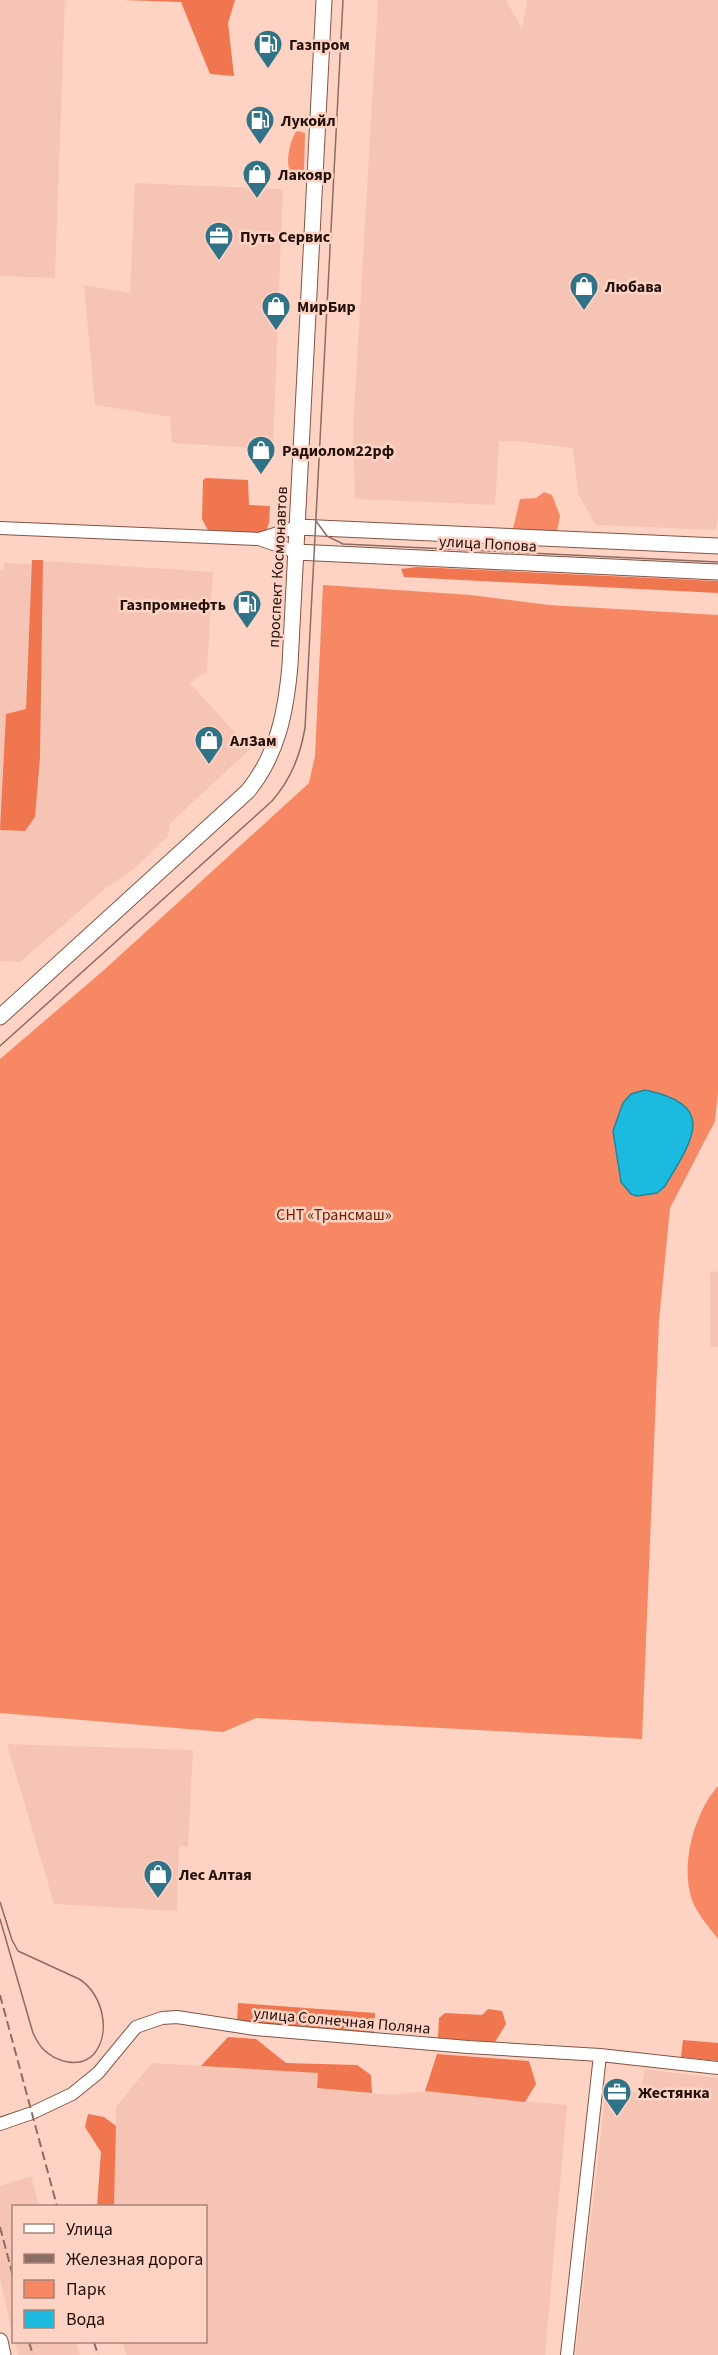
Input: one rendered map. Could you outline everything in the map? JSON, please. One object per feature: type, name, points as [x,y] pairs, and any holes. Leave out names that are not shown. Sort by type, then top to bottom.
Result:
[{"type":"main road","name":"проспект Космонавтов","points":[[0,1017],[196,839],[257,779],[274,747],[285,710],[290,665],[324,0]]},
{"type":"main road","name":"улица Попова","points":[[297,527],[718,546]]},
{"type":"main road","points":[[568,565],[570,539]]},
{"type":"main road","name":"улица Попова","points":[[296,552],[718,572]]},
{"type":"main road","points":[[0,2341],[3,2355]]},
{"type":"street","name":"улица Попова","points":[[259,539],[297,527]]},
{"type":"street","name":"улица Попова","points":[[0,528],[259,539],[296,552]]},
{"type":"street","name":"улица Солнечная Поляна","points":[[0,2124],[42,2109],[72,2094],[98,2073],[136,2027],[162,2018],[177,2017],[255,2029],[338,2037],[600,2055],[718,2068]]},
{"type":"street","points":[[567,2355],[600,2055]]},
{"type":"shaded area","points":[[0,0],[65,0],[55,278],[0,276]]},
{"type":"shaded area","points":[[123,0],[235,0],[228,23],[234,76],[210,74],[181,2]]},
{"type":"shaded area","points":[[378,0],[506,0],[522,29],[527,0],[718,0],[718,515],[716,530],[596,525],[578,494],[573,448],[515,441],[499,441],[495,505],[355,499],[353,429]]},
{"type":"shaded area","points":[[135,183],[283,189],[273,449],[172,443],[170,417],[95,405],[84,285],[130,293]]},
{"type":"shaded area","points":[[206,478],[248,480],[249,505],[270,506],[269,523],[265,534],[209,532],[202,519],[203,480]]},
{"type":"shaded area","points":[[32,560],[213,572],[207,671],[190,683],[250,749],[170,824],[168,836],[135,868],[106,888],[20,962],[0,961],[0,570],[4,570],[4,563],[31,564]]},
{"type":"shaded area","points":[[32,560],[43,560],[40,757],[35,817],[25,831],[0,830],[6,714],[26,709]]},
{"type":"shaded area","points":[[417,567],[718,581],[718,593],[404,577],[401,569]]},
{"type":"shaded area","points":[[710,1271],[718,1272],[718,1347],[710,1347]]},
{"type":"shaded area","points":[[7,1744],[193,1750],[188,1847],[179,1846],[177,1911],[54,1904]]},
{"type":"shaded area","points":[[238,2003],[375,2013],[374,2034],[237,2022]]},
{"type":"shaded area","points":[[488,2009],[502,2011],[506,2024],[495,2042],[438,2038],[439,2018],[445,2013],[482,2015]]},
{"type":"shaded area","points":[[228,2037],[256,2039],[286,2063],[357,2065],[371,2075],[372,2093],[317,2088],[318,2073],[201,2066]]},
{"type":"shaded area","points":[[683,2040],[718,2043],[718,2061],[681,2057]]},
{"type":"shaded area","points":[[437,2054],[529,2061],[536,2084],[525,2102],[425,2091]]},
{"type":"shaded area","points":[[152,2063],[318,2073],[317,2088],[392,2095],[426,2091],[567,2105],[545,2355],[127,2355],[122,2343],[207,2343],[207,2205],[114,2205],[116,2107]]},
{"type":"shaded area","points":[[645,2069],[718,2078],[718,2355],[575,2355],[606,2090],[640,2093]]},
{"type":"shaded area","points":[[88,2114],[104,2117],[116,2126],[114,2205],[97,2205],[101,2152],[85,2127]]},
{"type":"shaded area","points":[[31,2176],[39,2205],[12,2205],[12,2332],[0,2278],[0,2186]]},
{"type":"shaded area","points":[[15,2343],[76,2343],[80,2355],[18,2355]]},
{"type":"green space","points":[[297,131],[305,133],[304,174],[302,176],[291,171],[288,164],[291,143]]},
{"type":"green space","points":[[544,492],[552,495],[560,516],[557,531],[513,529],[520,499],[536,498]]},
{"type":"green space","name":"СНТ «Трансмаш»","points":[[323,585],[471,595],[549,605],[718,615],[718,1093],[715,1121],[670,1208],[659,1321],[642,1739],[256,1718],[223,1732],[0,1713],[0,1059],[104,970],[309,783],[315,756]]},
{"type":"green space","points":[[718,1786],[718,1939],[694,1905],[688,1871],[691,1840],[696,1825],[702,1810]]},
{"type":"water","points":[[645,1090],[668,1097],[683,1105],[691,1115],[693,1126],[684,1153],[665,1186],[657,1193],[637,1196],[631,1194],[621,1182],[613,1131],[623,1103],[631,1094]]},
{"type":"tram line","points":[[0,1046],[272,801],[289,776],[297,758],[305,728],[343,0]]},
{"type":"tram line","points":[[316,521],[327,536],[343,544],[718,562]]},
{"type":"tram line","points":[[0,1902],[12,1940],[18,1951],[79,1979],[94,1994],[102,2014],[102,2035],[94,2054],[88,2059],[75,2062],[61,2060],[48,2054],[39,2044],[33,2033],[0,1919]]},
{"type":"railway","points":[[0,1995],[57,2205]]},
{"type":"railway","points":[[0,2227],[12,2272]]},
{"type":"railway","points":[[29,2343],[33,2355]]},
{"type":"railway","points":[[94,2343],[98,2355]]},
{"type":"place","name":"Газпром","points":[[268,70]]},
{"type":"place","name":"Лукойл","points":[[260,146]]},
{"type":"place","name":"Лакояр","points":[[257,200]]},
{"type":"place","name":"Путь Сервис","points":[[219,262]]},
{"type":"place","name":"Любава","points":[[584,312]]},
{"type":"place","name":"МирБир","points":[[276,332]]},
{"type":"place","name":"Радиолом22рф","points":[[261,476]]},
{"type":"place","name":"Газпромнефть","points":[[247,630]]},
{"type":"place","name":"АлЗам","points":[[209,766]]},
{"type":"place","name":"Лес Алтая","points":[[158,1900]]},
{"type":"place","name":"Жестянка","points":[[617,2118]]}]
